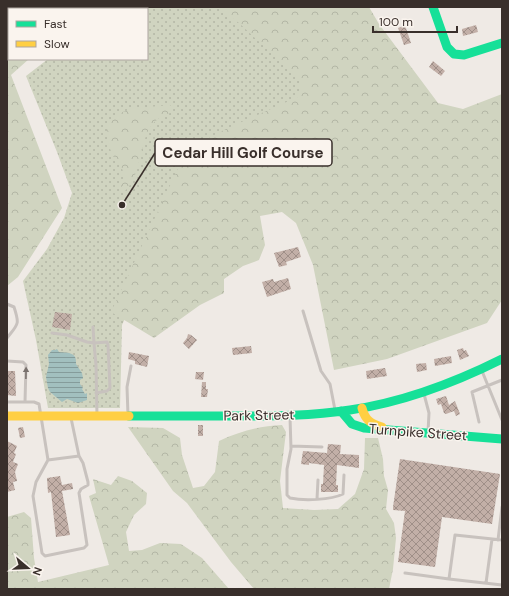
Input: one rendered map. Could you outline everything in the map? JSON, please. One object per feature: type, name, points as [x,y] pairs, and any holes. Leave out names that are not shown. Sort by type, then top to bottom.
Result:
[{"type":"main road","points":[[433,7],[447,47],[454,54],[459,56],[464,55],[502,43]]},
{"type":"main road","name":"Park Street","points":[[7,416],[290,415],[339,412],[397,401],[424,392],[502,360]]},
{"type":"main road","points":[[362,408],[363,415],[369,422],[393,430]]},
{"type":"main road","name":"Turnpike Street","points":[[339,412],[357,427],[372,430],[393,430],[502,439]]},
{"type":"lane","points":[[7,304],[14,307],[18,324],[7,338]]},
{"type":"lane","points":[[303,311],[321,371],[330,384],[339,412]]},
{"type":"lane","points":[[93,327],[96,355],[97,416]]},
{"type":"lane","points":[[52,333],[67,335],[87,342],[107,342],[110,388],[107,391],[96,393]]},
{"type":"lane","points":[[7,361],[20,361],[25,364],[25,402]]},
{"type":"lane","points":[[128,416],[127,387],[131,366]]},
{"type":"lane","points":[[482,369],[502,420]]},
{"type":"lane","points":[[479,422],[472,392],[502,380]]},
{"type":"lane","points":[[424,392],[429,413],[427,433]]},
{"type":"lane","points":[[7,402],[38,403],[48,460],[36,482],[32,498],[42,552],[45,556],[84,548],[87,545],[79,491],[88,485],[88,482],[84,465],[79,456],[70,416]]},
{"type":"lane","points":[[290,415],[291,446],[287,469],[288,495],[290,498],[332,498],[343,494],[344,475]]},
{"type":"lane","points":[[291,446],[322,447]]},
{"type":"lane","points":[[48,460],[79,456]]},
{"type":"lane","points":[[317,499],[318,480]]},
{"type":"lane","points":[[449,579],[455,535],[500,540],[502,508]]},
{"type":"lane","points":[[486,583],[492,539]]},
{"type":"lane","points":[[405,573],[502,585]]},
{"type":"green space","points":[[7,7],[36,7],[8,8],[8,60],[28,60],[11,75],[62,208],[18,277],[7,286]]},
{"type":"green space","points":[[217,7],[369,7],[379,24],[438,103],[463,109],[502,94],[502,300],[487,323],[387,359],[334,370],[313,265],[296,223],[282,212],[260,216],[265,245],[259,260],[243,266],[224,279],[224,293],[200,305],[154,338],[111,312],[187,149],[228,128],[300,96],[300,80],[239,23]]},
{"type":"green space","points":[[238,7],[307,81],[313,102],[172,216],[122,325],[120,408],[48,408],[36,340],[23,281],[47,249],[64,218],[72,193],[26,76],[47,60],[148,60],[148,8],[56,8]]},
{"type":"green space","points":[[170,105],[173,108],[172,112],[158,119],[151,126],[131,184],[124,192],[122,191],[123,172],[112,154],[107,138],[108,126],[113,118],[132,109]]},
{"type":"green space","points":[[282,425],[286,432],[280,481],[283,508],[314,510],[338,509],[355,494],[364,469],[365,438],[378,438],[383,459],[384,476],[388,490],[386,509],[394,523],[396,538],[393,569],[389,589],[254,589],[231,562],[187,503],[173,491],[128,427],[163,428],[180,438],[182,455],[193,488],[204,486],[215,472],[219,441],[235,434],[250,430]]},
{"type":"green space","points":[[118,476],[132,481],[147,493],[146,504],[134,515],[126,532],[129,551],[142,550],[160,543],[181,544],[202,558],[229,589],[7,589],[7,517],[24,512],[31,518],[34,558],[38,582],[109,565],[89,496],[96,493],[93,479],[111,485]]},
{"type":"water","points":[[57,349],[59,352],[74,355],[76,364],[82,373],[83,378],[80,380],[80,384],[85,394],[87,393],[87,400],[78,403],[67,399],[62,402],[50,392],[46,377],[49,364],[48,355],[52,350]]},
{"type":"building","points":[[405,25],[411,43],[404,45],[398,28]]},
{"type":"building","points":[[476,25],[478,32],[463,36],[462,29]]},
{"type":"building","points":[[433,61],[445,71],[441,76],[429,67]]},
{"type":"building","points":[[298,247],[301,257],[286,262],[287,265],[279,267],[274,253]]},
{"type":"building","points":[[288,278],[291,289],[267,297],[262,282],[273,279],[274,282]]},
{"type":"building","points":[[55,312],[72,314],[70,330],[52,327]]},
{"type":"building","points":[[188,334],[197,340],[189,349],[183,343]]},
{"type":"building","points":[[251,346],[252,353],[233,355],[232,348]]},
{"type":"building","points":[[463,348],[469,356],[460,360],[457,350]]},
{"type":"building","points":[[129,352],[149,356],[147,367],[135,364],[135,361],[128,359]]},
{"type":"building","points":[[451,356],[452,363],[435,366],[434,359]]},
{"type":"building","points":[[426,363],[427,370],[417,372],[416,364]]},
{"type":"building","points":[[385,368],[387,376],[367,379],[366,371]]},
{"type":"building","points":[[7,371],[15,371],[16,396],[7,395]]},
{"type":"building","points":[[196,372],[204,372],[203,380],[195,379]]},
{"type":"building","points":[[202,382],[206,382],[206,389],[208,389],[207,397],[201,397]]},
{"type":"building","points":[[446,396],[449,405],[455,401],[460,414],[456,416],[454,411],[446,414],[444,413],[441,404],[438,405],[436,399]]},
{"type":"building","points":[[198,425],[203,425],[203,436],[198,436]]},
{"type":"building","points":[[23,427],[25,437],[20,438],[18,428]]},
{"type":"building","points":[[7,441],[17,446],[14,453],[16,454],[13,462],[18,464],[15,472],[17,481],[13,482],[15,490],[7,492]]},
{"type":"building","points":[[328,444],[341,445],[340,454],[359,455],[359,468],[337,465],[336,485],[338,485],[338,492],[321,492],[324,465],[309,463],[309,465],[301,464],[303,451],[327,453]]},
{"type":"building","points":[[400,459],[500,474],[492,524],[442,517],[435,567],[398,562],[405,511],[393,510],[393,507]]},
{"type":"building","points":[[60,476],[62,485],[72,483],[73,489],[62,491],[70,535],[56,537],[51,492],[48,493],[47,478]]},
{"type":"traffic: fast","points":[[433,7],[447,47],[454,54],[464,55],[502,43]]},
{"type":"traffic: fast","points":[[129,416],[278,416],[307,415],[350,410],[409,397],[447,384],[502,359]]},
{"type":"traffic: fast","points":[[341,411],[352,424],[364,428],[502,439]]},
{"type":"traffic: slow","points":[[362,408],[369,421],[382,427]]},
{"type":"traffic: slow","points":[[7,416],[129,416]]},
{"type":"place","name":"Cedar Hill Golf Course","points":[[122,205]]}]
